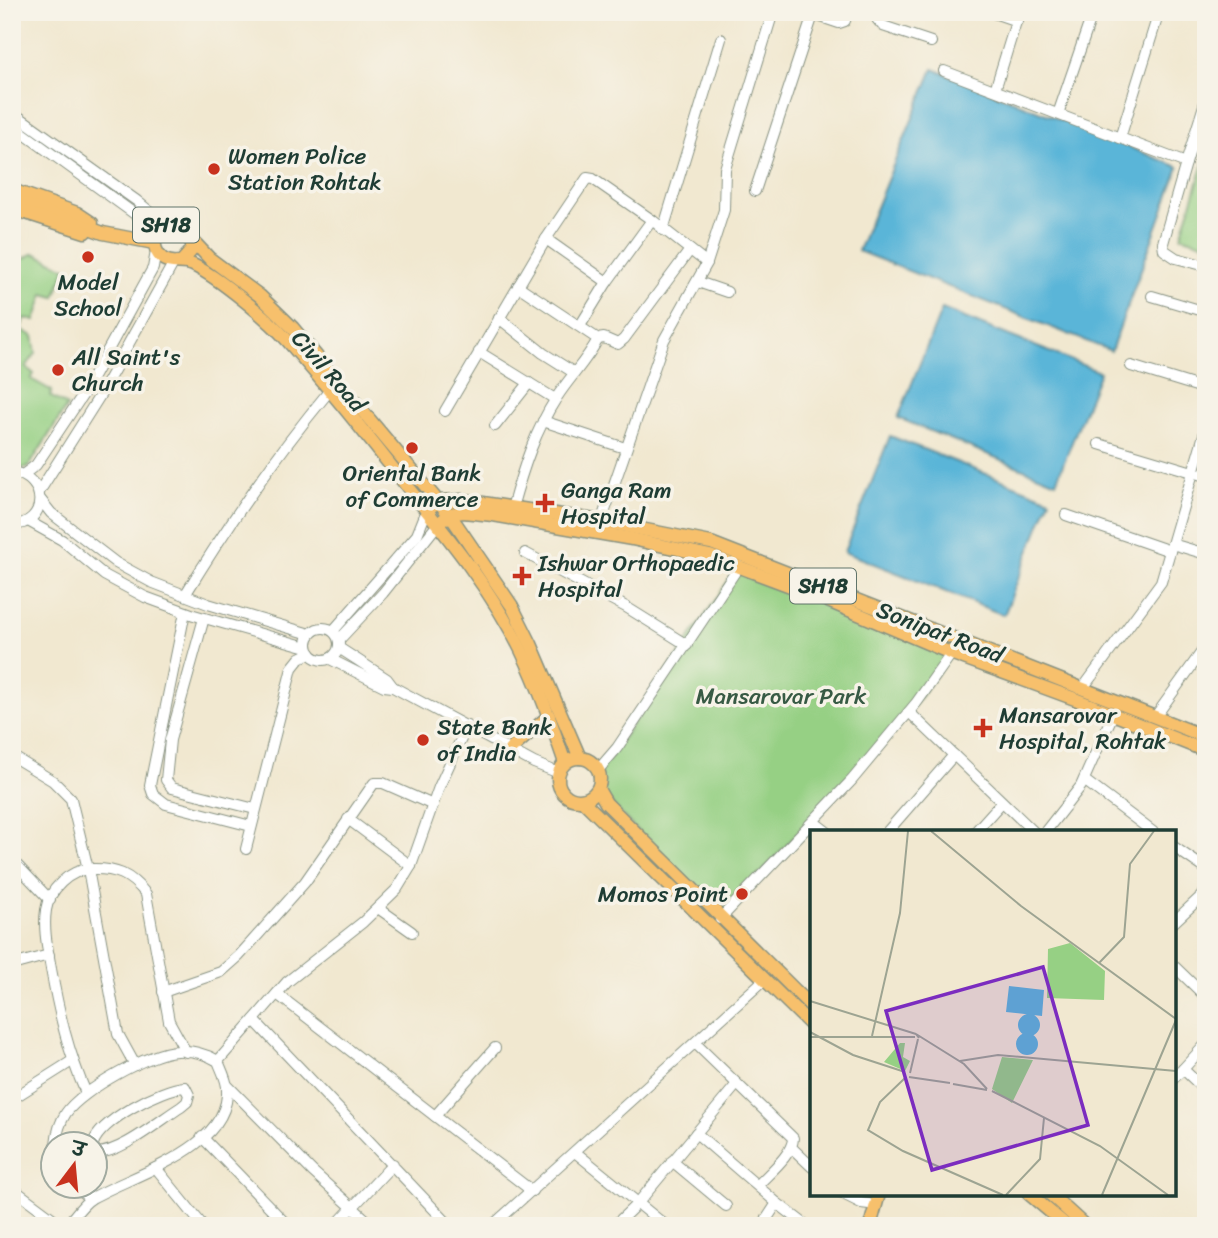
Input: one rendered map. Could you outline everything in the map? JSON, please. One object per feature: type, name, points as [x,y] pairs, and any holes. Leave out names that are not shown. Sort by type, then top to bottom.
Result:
[{"type":"main road","name":"SH18","points":[[12,190],[77,213],[103,233]]},
{"type":"main road","points":[[12,200],[103,233]]},
{"type":"main road","name":"SH18","points":[[12,208],[74,230],[103,233],[158,237],[181,224],[192,235],[192,250],[178,262],[167,261],[158,237]]},
{"type":"main road","name":"Civil Road","points":[[194,242],[209,258],[260,296],[293,328],[450,514],[512,606],[580,758]]},
{"type":"main road","name":"Civil Road","points":[[178,262],[201,270],[251,307],[285,337],[439,524],[500,611],[520,648],[549,716],[562,768]]},
{"type":"main road","name":"Sonipat Road","points":[[438,501],[464,500],[600,527],[811,588],[961,640],[1206,737]]},
{"type":"main road","points":[[427,510],[438,501]]},
{"type":"main road","name":"Sonipat Road","points":[[450,514],[463,512],[493,515],[711,543],[953,654],[1206,751]]},
{"type":"main road","points":[[439,524],[450,514]]},
{"type":"main road","points":[[510,750],[549,716]]},
{"type":"main road","points":[[582,800],[591,797],[598,789],[600,779],[598,770],[589,761],[580,758],[562,768],[558,779],[562,792],[582,800],[810,1024]]},
{"type":"main road","points":[[598,789],[606,803],[720,919],[810,1005]]},
{"type":"main road","points":[[863,1226],[873,1197]]},
{"type":"main road","points":[[870,1226],[873,1197]]},
{"type":"main road","points":[[1051,1198],[1067,1226]]},
{"type":"main road","points":[[1051,1198],[1085,1226]]},
{"type":"street","points":[[600,527],[664,340],[707,263],[724,210],[726,169],[774,12]]},
{"type":"street","points":[[755,191],[809,13],[839,23],[845,20],[847,12]]},
{"type":"street","points":[[879,12],[877,19],[883,26],[932,42]]},
{"type":"street","points":[[991,12],[1018,17],[995,90]]},
{"type":"street","points":[[1058,114],[1093,12]]},
{"type":"street","points":[[1120,138],[1158,12]]},
{"type":"street","points":[[663,230],[721,39]]},
{"type":"street","points":[[944,71],[1186,163]]},
{"type":"street","points":[[1206,99],[1163,243],[1164,250],[1176,258],[1206,266]]},
{"type":"street","points":[[13,119],[93,169],[158,237],[153,268],[86,390],[36,465],[24,474]]},
{"type":"street","points":[[13,119],[85,177],[114,191]]},
{"type":"street","points":[[85,177],[93,169]]},
{"type":"street","points":[[445,411],[546,239],[587,178],[593,179],[652,220],[707,263]]},
{"type":"street","points":[[580,326],[607,282],[652,220]]},
{"type":"street","points":[[546,239],[607,282]]},
{"type":"street","points":[[518,286],[598,339],[604,338],[618,344],[690,250]]},
{"type":"street","points":[[12,525],[28,521],[34,514],[39,496],[178,262]]},
{"type":"street","points":[[698,282],[727,292]]},
{"type":"street","points":[[1152,296],[1206,312]]},
{"type":"street","points":[[499,318],[543,353],[573,372]]},
{"type":"street","points":[[512,508],[530,447],[543,421],[573,372],[592,352],[598,339]]},
{"type":"street","points":[[479,352],[555,399]]},
{"type":"street","points":[[1131,366],[1206,389]]},
{"type":"street","points":[[495,426],[529,383]]},
{"type":"street","points":[[185,595],[227,526],[291,436],[330,390]]},
{"type":"street","points":[[543,421],[625,448]]},
{"type":"street","points":[[1083,688],[1161,582],[1206,428]]},
{"type":"street","points":[[1099,444],[1206,475]]},
{"type":"street","points":[[12,472],[31,478],[51,513],[116,563],[151,582],[185,595],[310,634]]},
{"type":"street","points":[[330,659],[336,655],[337,639],[417,535],[427,510]]},
{"type":"street","points":[[1066,515],[1171,548],[1206,554]]},
{"type":"street","points":[[28,521],[62,540],[104,575],[145,597],[308,650],[316,659],[330,659],[384,686],[393,687],[510,750],[562,768]]},
{"type":"street","points":[[337,639],[383,593],[439,524]]},
{"type":"street","points":[[525,553],[626,607],[687,645]]},
{"type":"street","points":[[598,770],[617,748],[739,566]]},
{"type":"street","points":[[185,612],[150,785],[153,794],[166,804],[251,826]]},
{"type":"street","points":[[204,618],[170,740],[166,780],[172,788],[255,809]]},
{"type":"street","points":[[246,849],[292,668],[308,650],[310,634],[319,628],[337,639],[387,679],[393,687]]},
{"type":"street","points":[[720,919],[814,822],[909,712],[961,640]]},
{"type":"street","points":[[1155,717],[1206,646]]},
{"type":"street","points":[[909,712],[1032,830]]},
{"type":"street","points":[[1046,830],[1083,780],[1113,714]]},
{"type":"street","points":[[218,1061],[287,982],[378,908],[397,889],[411,866],[467,726]]},
{"type":"street","points":[[889,830],[954,755]]},
{"type":"street","points":[[12,756],[54,780],[68,794],[89,869],[118,1034],[135,1065]]},
{"type":"street","points":[[1083,780],[1150,830]]},
{"type":"street","points":[[163,992],[221,972],[305,882],[373,783],[383,783],[433,806]]},
{"type":"street","points":[[977,830],[1002,802]]},
{"type":"street","points":[[348,819],[411,866]]},
{"type":"street","points":[[814,822],[824,830]]},
{"type":"street","points":[[1176,848],[1206,869]]},
{"type":"street","points":[[12,860],[50,900]]},
{"type":"street","points":[[86,1093],[60,1021],[45,930],[46,907],[57,887],[71,874],[89,869],[116,872],[133,878],[146,894],[169,1021],[186,1052]]},
{"type":"street","points":[[1176,920],[1206,892]]},
{"type":"street","points":[[378,908],[412,932]]},
{"type":"street","points":[[12,965],[49,955]]},
{"type":"street","points":[[1176,968],[1206,997]]},
{"type":"street","points":[[492,1226],[764,980]]},
{"type":"street","points":[[277,994],[532,1191]]},
{"type":"street","points":[[254,1020],[450,1226]]},
{"type":"street","points":[[695,1043],[789,1132],[794,1142],[758,1185]]},
{"type":"street","points":[[1176,1076],[1206,1044]]},
{"type":"street","points":[[435,1116],[495,1048]]},
{"type":"street","points":[[59,1130],[66,1113],[86,1093],[135,1065],[176,1051],[206,1054],[218,1061],[227,1085],[226,1105],[215,1127],[182,1153],[108,1191]]},
{"type":"street","points":[[12,1099],[72,1060]]},
{"type":"street","points":[[1183,1069],[1206,1091]]},
{"type":"street","points":[[614,1226],[638,1203],[737,1084]]},
{"type":"street","points":[[227,1085],[313,1172],[373,1226]]},
{"type":"street","points":[[101,1130],[113,1119],[167,1090],[185,1087],[189,1095],[187,1102],[181,1107],[108,1152]]},
{"type":"street","points":[[696,1133],[807,1226]]},
{"type":"street","points":[[202,1137],[288,1226]]},
{"type":"street","points":[[790,1147],[810,1165]]},
{"type":"street","points":[[575,1152],[666,1226]]},
{"type":"street","points":[[672,1161],[726,1206]]},
{"type":"street","points":[[335,1226],[393,1164]]},
{"type":"street","points":[[156,1168],[203,1226]]},
{"type":"street","points":[[12,1203],[16,1191],[65,1226],[89,1200]]},
{"type":"street","points":[[847,1196],[861,1203],[873,1197]]},
{"type":"street","points":[[762,1226],[777,1203]]},
{"type":"green space","points":[[1206,157],[1206,244],[1181,236]]},
{"type":"green space","points":[[34,253],[66,268],[55,297],[44,294],[35,321],[25,318],[20,329],[33,336],[36,353],[26,367],[34,374],[31,379],[52,391],[50,396],[67,406],[28,468],[12,468],[12,265]]},
{"type":"green space","name":"Mansarovar Park","points":[[739,565],[954,650],[909,712],[720,918],[598,790],[599,773]]},
{"type":"water","points":[[933,69],[1179,167],[1111,351],[858,251]]},
{"type":"water","points":[[942,309],[1100,372],[1056,482],[898,418]]},
{"type":"water","points":[[890,436],[1050,499],[1004,615],[844,552]]},
{"type":"place","name":"Women Police Station Rohtak","points":[[214,169]]},
{"type":"place","name":"Model School","points":[[88,257]]},
{"type":"place","name":"All Saint's Church","points":[[58,370]]},
{"type":"place","name":"Oriental Bank of Commerce","points":[[412,448]]},
{"type":"place","name":"Ganga Ram Hospital","points":[[545,503]]},
{"type":"place","name":"Ishwar Orthopaedic Hospital","points":[[522,576]]},
{"type":"place","name":"Mansarovar Hospital, Rohtak","points":[[983,728]]},
{"type":"place","name":"State Bank of India","points":[[423,740]]},
{"type":"place","name":"Momos Point","points":[[742,894]]}]
